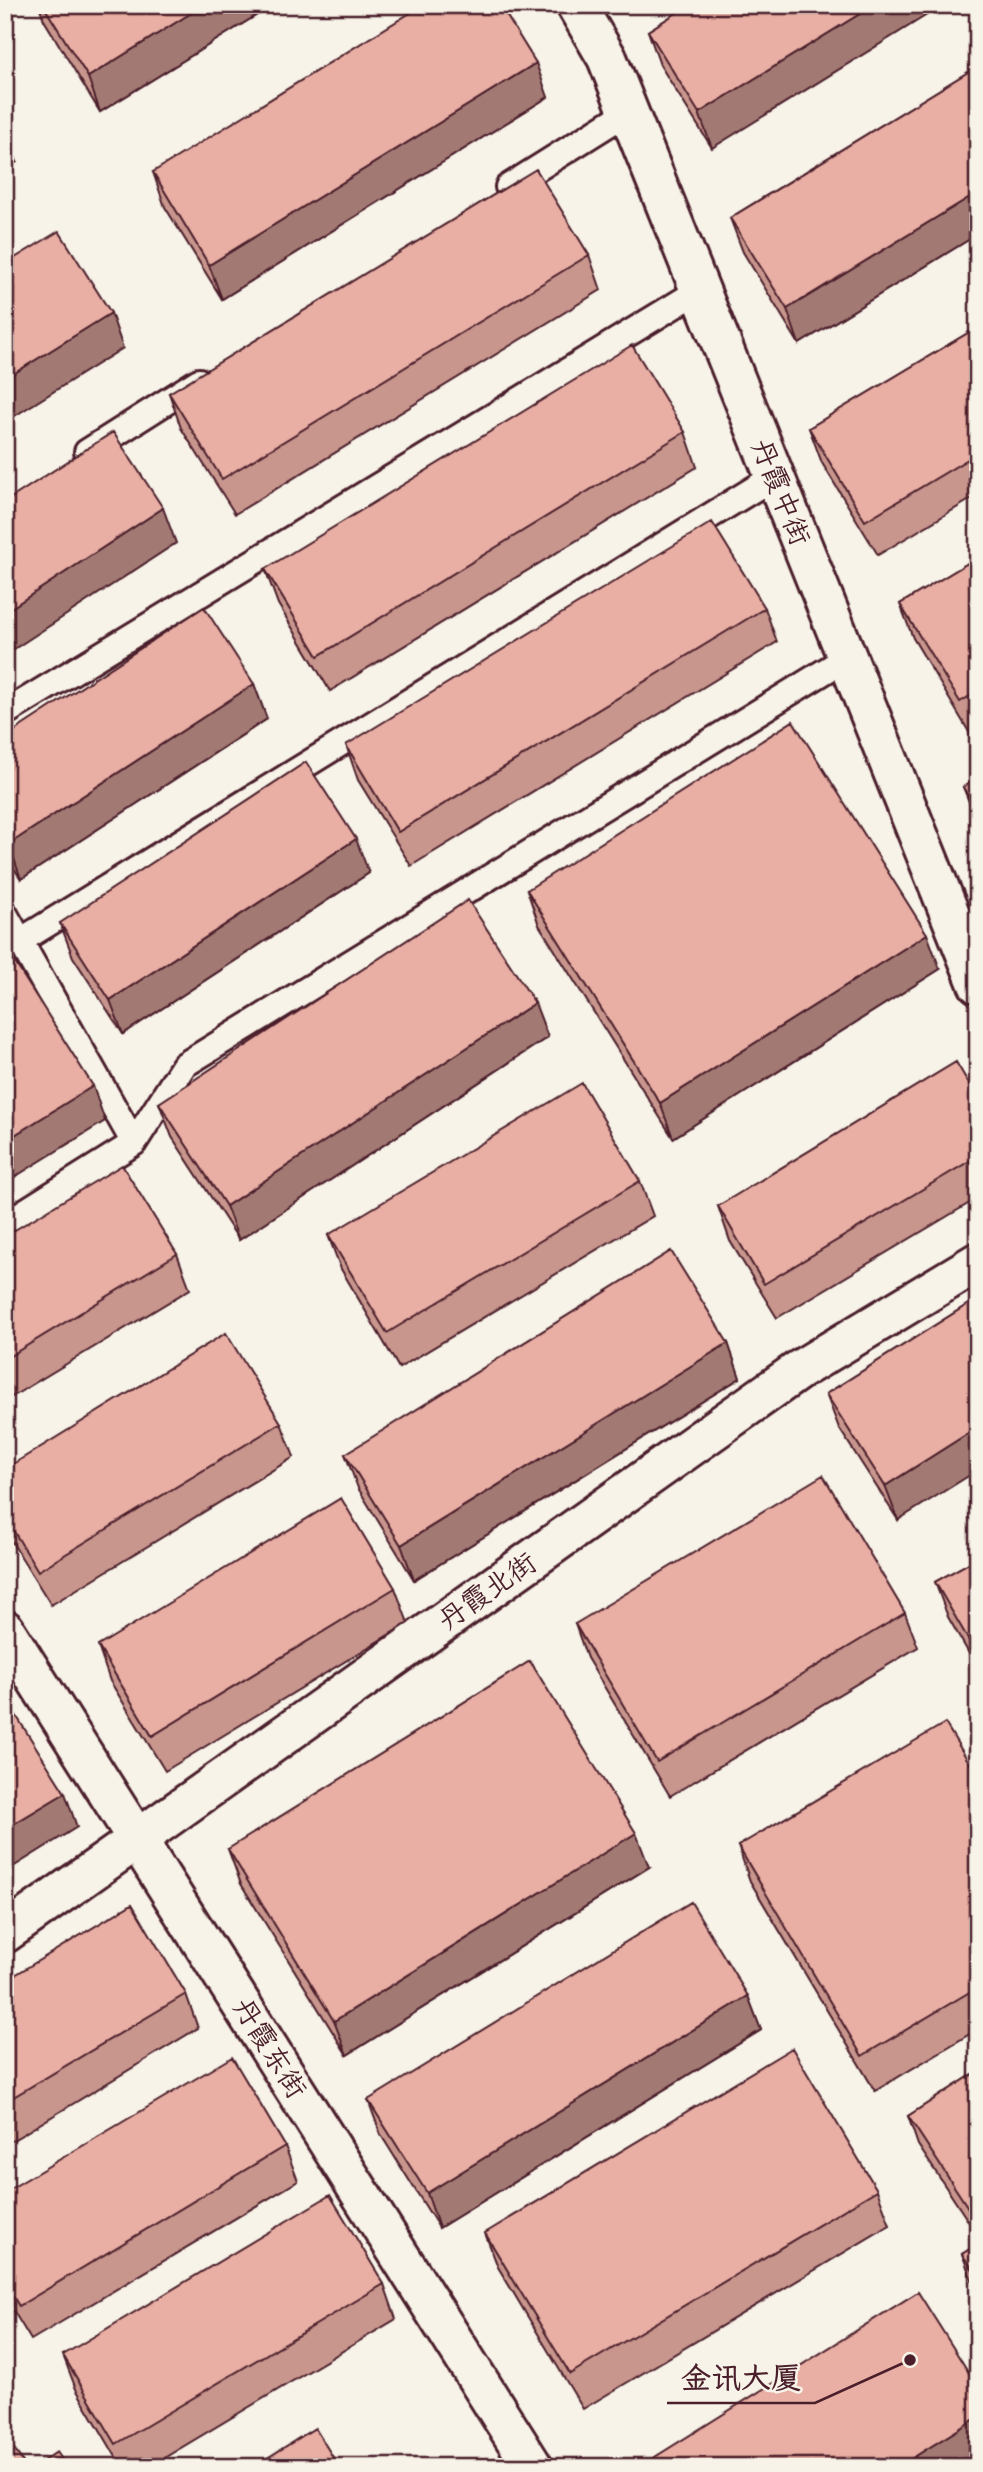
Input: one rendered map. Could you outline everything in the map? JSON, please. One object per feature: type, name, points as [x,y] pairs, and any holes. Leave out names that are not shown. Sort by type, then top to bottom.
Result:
[{"type":"street","name":"丹霞中街","points":[[576,5],[607,58],[629,111],[978,984]]},
{"type":"street","name":"丹霞北街","points":[[5,1933],[799,1370],[978,1262]]},
{"type":"street","name":"丹霞东街","points":[[5,1630],[533,2467]]},
{"type":"lane","points":[[488,200],[629,111]]},
{"type":"lane","points":[[5,713],[700,290]]},
{"type":"lane","points":[[64,466],[217,370]]},
{"type":"lane","points":[[20,941],[775,476]]},
{"type":"lane","points":[[5,1224],[134,1143],[184,1065],[848,657]]},
{"type":"lane","points":[[5,915],[134,1143]]},
{"type":"building","points":[[43,5],[204,5],[88,77]]},
{"type":"building","points":[[423,5],[500,5],[536,63],[209,265],[153,172]]},
{"type":"building","points":[[689,5],[874,5],[699,113],[648,31]]},
{"type":"building","points":[[978,66],[978,192],[787,309],[730,218]]},
{"type":"building","points":[[536,169],[589,255],[222,479],[169,393]]},
{"type":"building","points":[[59,231],[111,313],[5,379],[5,264]]},
{"type":"building","points":[[978,327],[978,453],[865,521],[809,428]]},
{"type":"building","points":[[632,345],[685,432],[318,656],[265,569]]},
{"type":"building","points":[[113,432],[163,508],[5,612],[5,502]]},
{"type":"building","points":[[712,522],[765,608],[398,832],[346,745]]},
{"type":"building","points":[[978,557],[978,691],[960,702],[900,604]]},
{"type":"building","points":[[204,607],[254,684],[9,844],[5,839],[5,737]]},
{"type":"building","points":[[793,721],[927,934],[660,1103],[527,890]]},
{"type":"building","points":[[306,762],[356,839],[110,1000],[60,923]]},
{"type":"building","points":[[978,779],[978,812],[963,787]]},
{"type":"building","points":[[468,900],[535,1003],[226,1206],[159,1103]]},
{"type":"building","points":[[5,947],[93,1086],[5,1141]]},
{"type":"building","points":[[956,1062],[978,1099],[978,1156],[764,1284],[718,1206]]},
{"type":"building","points":[[582,1083],[640,1181],[387,1333],[328,1235]]},
{"type":"building","points":[[122,1165],[177,1254],[5,1359],[5,1236]]},
{"type":"building","points":[[671,1251],[728,1343],[401,1545],[345,1454]]},
{"type":"building","points":[[978,1298],[978,1427],[885,1486],[826,1394]]},
{"type":"building","points":[[226,1333],[281,1423],[38,1571],[5,1517],[5,1469]]},
{"type":"building","points":[[823,1475],[905,1613],[657,1762],[575,1624]]},
{"type":"building","points":[[341,1498],[395,1588],[152,1736],[98,1646]]},
{"type":"building","points":[[978,1558],[978,1656],[935,1582]]},
{"type":"building","points":[[530,1661],[636,1833],[334,2021],[228,1849]]},
{"type":"building","points":[[7,1701],[65,1793],[5,1829],[5,1702]]},
{"type":"building","points":[[945,1723],[978,1777],[978,1987],[862,2056],[738,1846]]},
{"type":"building","points":[[691,1902],[748,1996],[427,2193],[368,2100]]},
{"type":"building","points":[[132,1904],[186,1994],[5,2102],[5,1981]]},
{"type":"building","points":[[792,2048],[877,2190],[570,2374],[485,2233]]},
{"type":"building","points":[[232,2057],[285,2146],[19,2306],[5,2284],[5,2192]]},
{"type":"building","points":[[978,2071],[978,2223],[908,2116]]},
{"type":"building","points":[[330,2195],[384,2284],[116,2444],[63,2355]]},
{"type":"building","points":[[978,2244],[978,2277],[962,2254]]},
{"type":"building","points":[[918,2292],[978,2387],[978,2417],[898,2467],[639,2467]]},
{"type":"building","points":[[315,2428],[339,2467],[253,2467]]},
{"type":"building","points":[[5,2435],[26,2467],[5,2467]]},
{"type":"building","points":[[57,2452],[67,2467],[34,2467]]},
{"type":"place","name":"金讯大厦","points":[[910,2360]]}]
